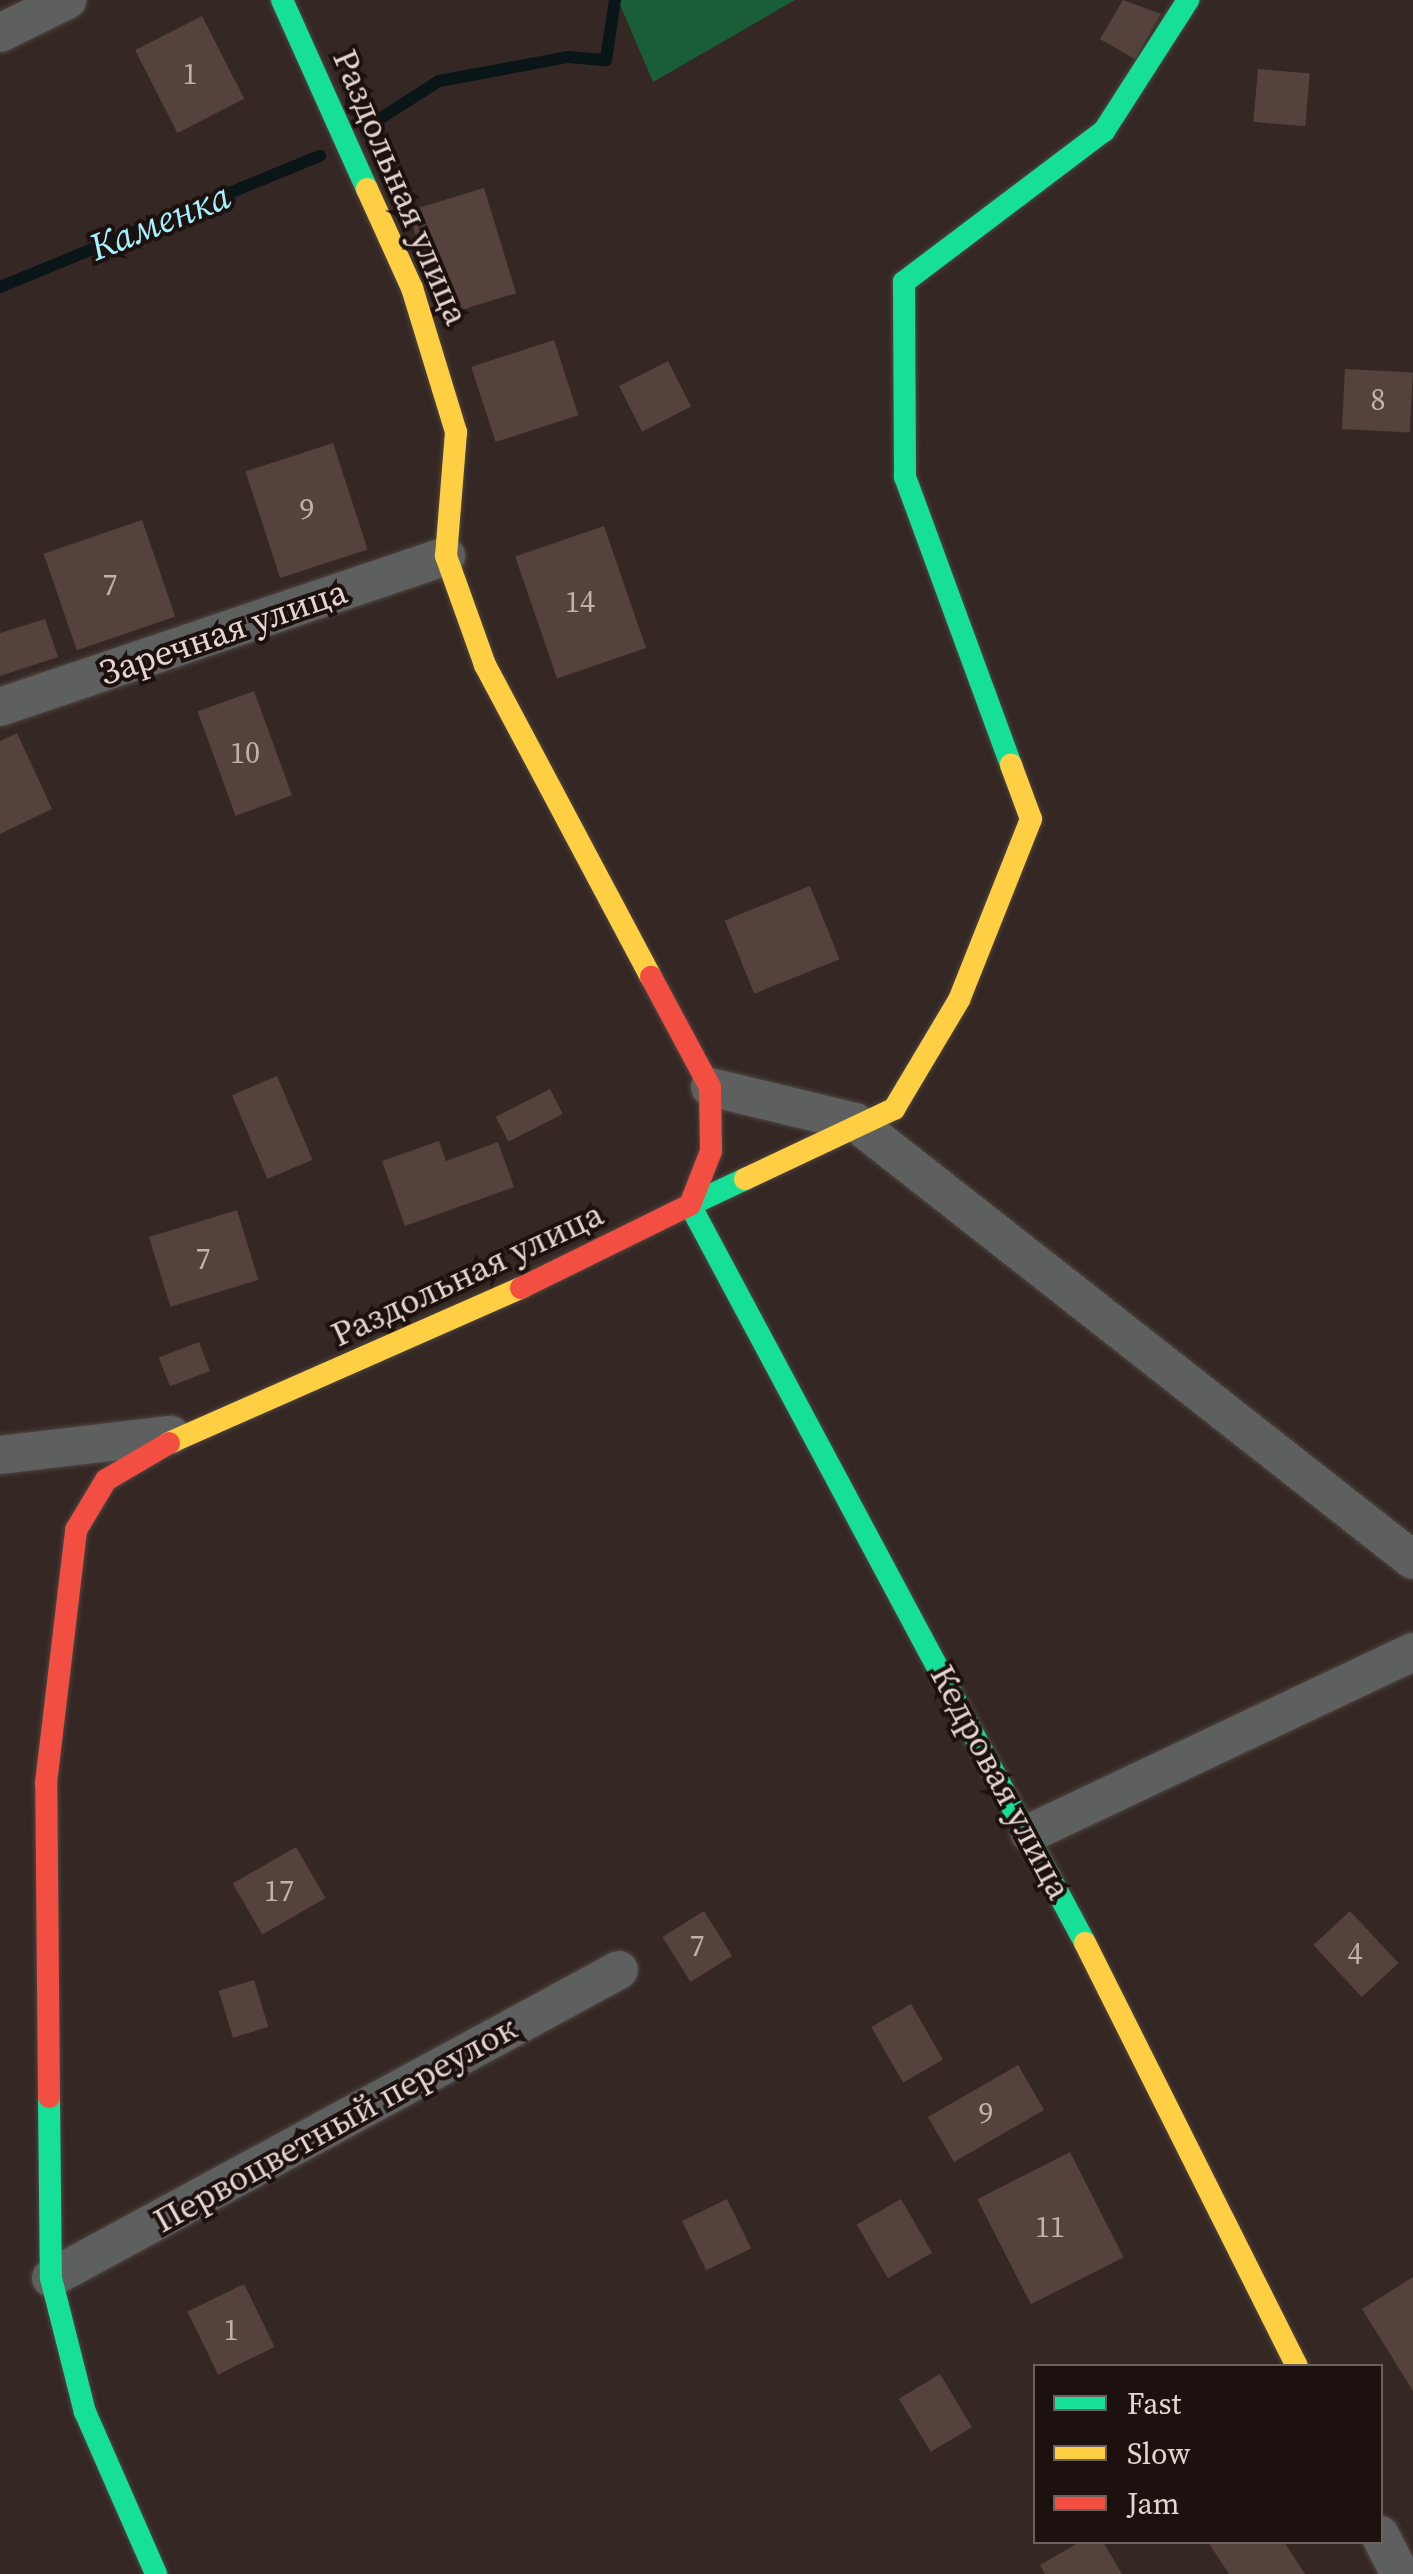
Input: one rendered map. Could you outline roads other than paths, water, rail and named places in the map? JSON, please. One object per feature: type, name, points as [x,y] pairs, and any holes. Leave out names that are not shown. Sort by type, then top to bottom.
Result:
[{"type":"street","points":[[0,33],[68,0]]},
{"type":"street","name":"Раздольная улица","points":[[156,2574],[84,2412],[52,2278],[46,1783],[76,1530],[106,1480],[184,1434],[354,1365],[690,1205],[711,1151],[710,1086],[485,665],[446,556],[456,432],[412,288],[282,0]]},
{"type":"street","points":[[690,1205],[855,1122],[894,1109],[959,1000],[1031,819],[904,477],[904,282],[1104,131],[1188,0]]},
{"type":"street","name":"Заречная улица","points":[[0,707],[446,556]]},
{"type":"street","points":[[710,1086],[855,1122],[1413,1560]]},
{"type":"street","name":"Кедровая улица","points":[[690,1205],[1030,1832],[1295,2364]]},
{"type":"street","points":[[0,1455],[184,1434]]},
{"type":"street","points":[[1030,1832],[1413,1652]]},
{"type":"street","name":"Первоцветный переулок","points":[[52,2278],[619,1970]]},
{"type":"street","points":[[1383,2541],[1400,2574]]},
{"type":"waterway","name":"Каменка","points":[[381,118],[439,81],[569,57],[606,60],[615,0]]},
{"type":"waterway","name":"Каменка","points":[[0,287],[320,156]]}]
